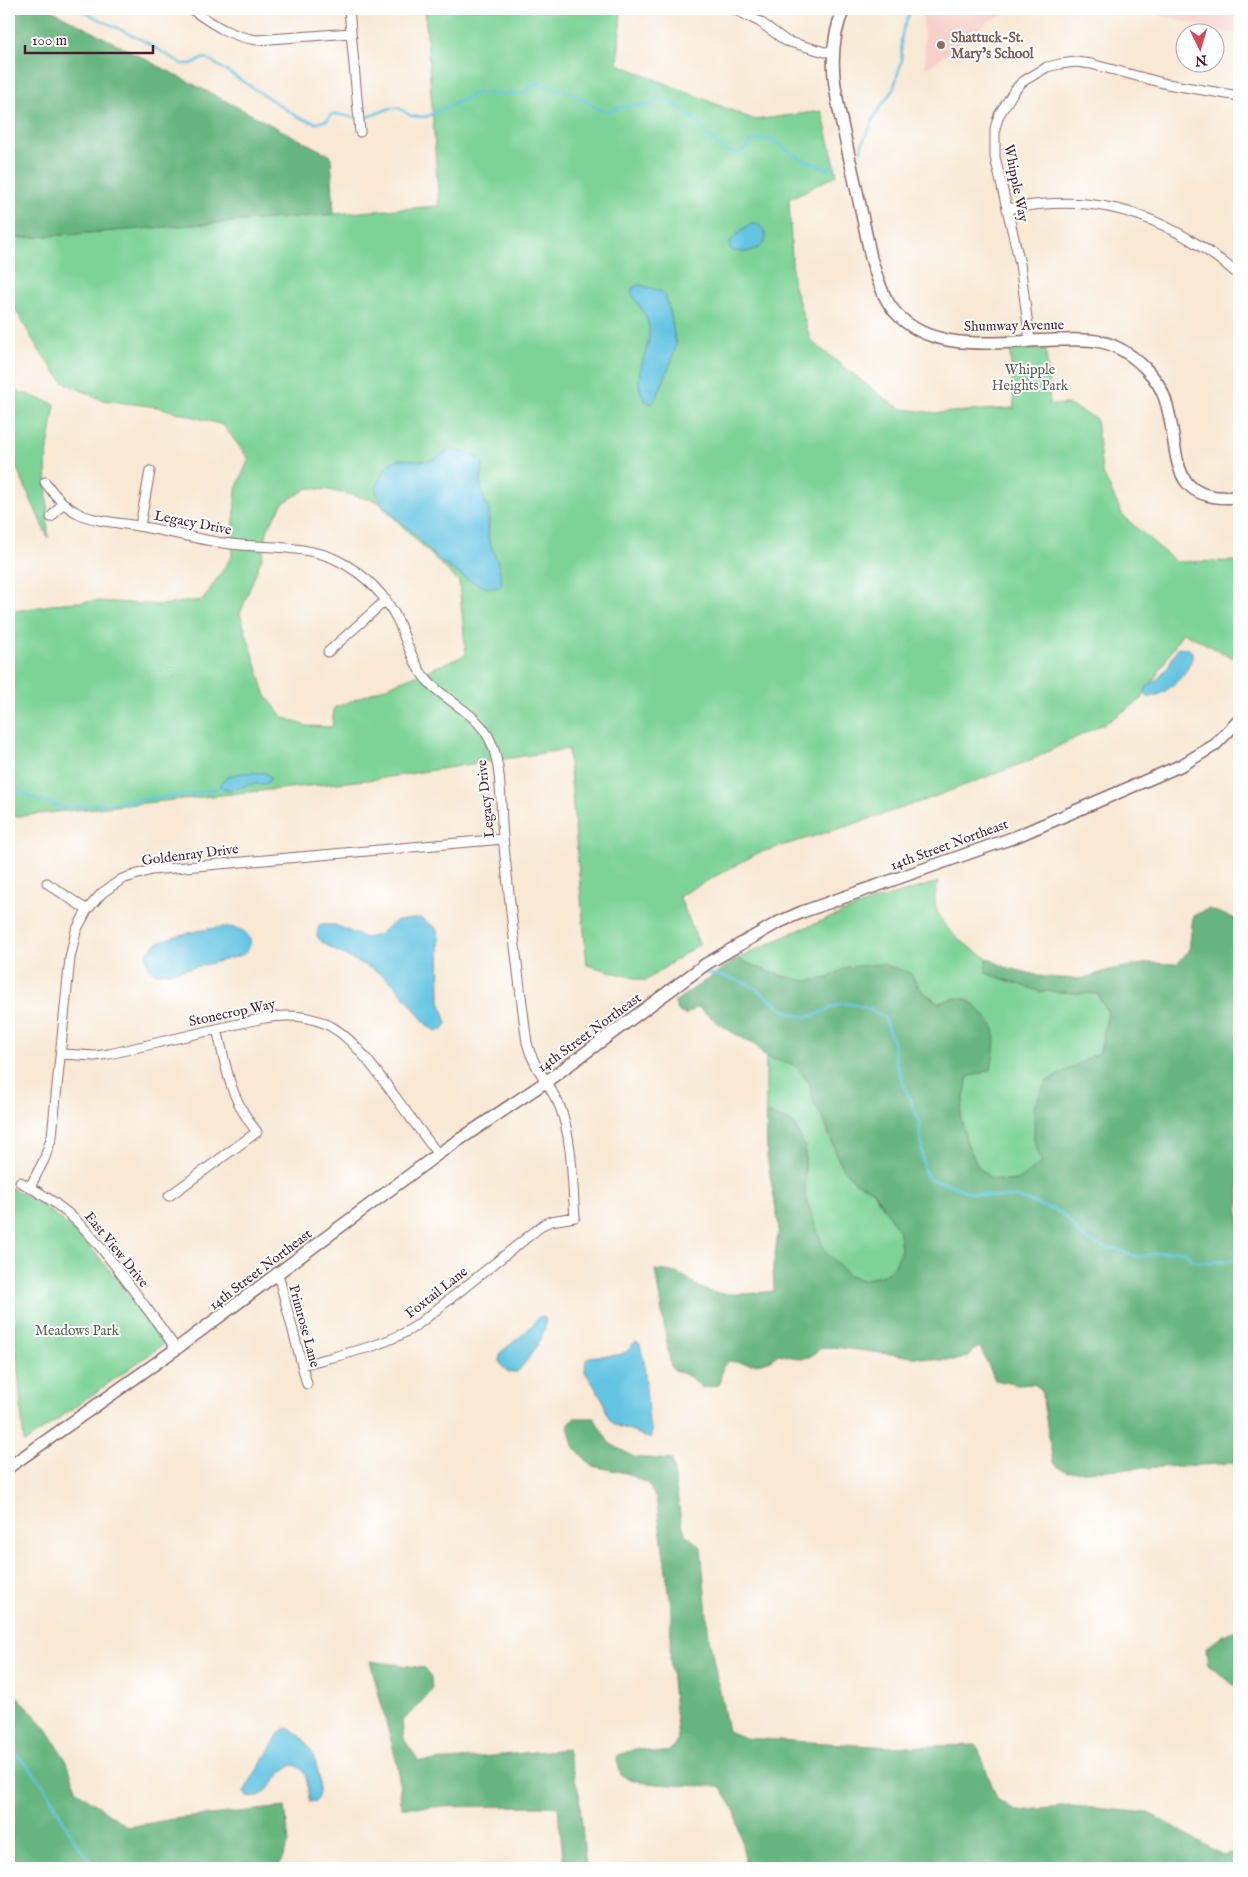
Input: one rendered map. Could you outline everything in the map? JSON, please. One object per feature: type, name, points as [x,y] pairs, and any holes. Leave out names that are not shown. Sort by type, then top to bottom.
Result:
[{"type":"street","points":[[191,9],[228,33],[242,38],[257,40],[351,32]]},
{"type":"street","points":[[349,9],[360,132]]},
{"type":"street","points":[[734,9],[760,22],[786,41],[825,52],[834,51]]},
{"type":"street","name":"Shumway Avenue","points":[[844,9],[837,27],[834,51],[836,96],[871,258],[882,291],[890,304],[909,324],[920,332],[932,337],[967,342],[1079,339],[1102,341],[1132,356],[1142,365],[1165,397],[1178,466],[1189,486],[1200,494],[1224,499],[1239,497]]},
{"type":"street","name":"Whipple Way","points":[[1030,341],[1024,289],[995,157],[995,128],[999,115],[1014,90],[1022,82],[1047,68],[1060,64],[1091,64],[1167,84],[1239,96]]},
{"type":"street","points":[[1007,209],[1042,204],[1076,203],[1102,205],[1126,211],[1181,234],[1208,250],[1238,273]]},
{"type":"street","points":[[140,526],[150,471]]},
{"type":"street","name":"Legacy Drive","points":[[45,482],[62,504],[95,520],[140,526],[228,544],[298,550],[327,556],[364,577],[386,600],[393,611],[420,671],[428,682],[481,725],[493,747],[498,770],[527,1042],[534,1063],[547,1081],[566,1128],[575,1218]]},
{"type":"street","points":[[51,518],[62,504]]},
{"type":"street","points":[[328,652],[386,600]]},
{"type":"street","name":"14th Street Northeast","points":[[9,1467],[176,1349],[438,1154],[547,1081],[706,964],[777,923],[802,912],[1016,837],[1173,769],[1214,745],[1239,720]]},
{"type":"street","name":"Goldenray Drive","points":[[30,1187],[44,1160],[52,1136],[73,941],[78,925],[87,910],[102,892],[131,875],[151,870],[504,839]]},
{"type":"street","points":[[47,884],[87,910]]},
{"type":"street","name":"Stonecrop Way","points":[[62,1054],[95,1056],[109,1054],[278,1016],[305,1017],[331,1026],[360,1049],[438,1154]]},
{"type":"street","points":[[169,1196],[257,1132],[236,1101],[217,1029]]},
{"type":"street","name":"East View Drive","points":[[20,1182],[52,1200],[80,1222],[107,1255],[176,1349]]},
{"type":"street","name":"Foxtail Lane","points":[[302,1365],[381,1344],[404,1333],[416,1326],[544,1224],[560,1219],[575,1218]]},
{"type":"street","name":"Primrose Lane","points":[[278,1274],[307,1384]]},
{"type":"shaded area","name":"Shattuck-St. Mary’s School","points":[[922,9],[1018,9],[989,21],[926,69]]},
{"type":"shaded area","points":[[1138,9],[1239,9],[1239,35],[1226,32],[1226,22],[1187,22]]},
{"type":"green space","points":[[9,9],[49,9],[331,156],[334,214],[9,239]]},
{"type":"green space","name":"Whipple Heights Park","points":[[425,9],[621,9],[618,64],[755,120],[822,111],[837,175],[789,199],[793,283],[811,341],[885,399],[902,409],[936,413],[1014,408],[1010,350],[1046,349],[1050,405],[1067,404],[1096,419],[1102,472],[1123,516],[1176,562],[1239,561],[1239,661],[1183,632],[1142,699],[1109,721],[1031,760],[931,798],[758,853],[679,896],[699,944],[645,981],[587,965],[568,749],[376,779],[9,817],[9,612],[63,603],[98,601],[160,605],[203,600],[232,556],[236,489],[249,459],[223,425],[158,407],[102,400],[63,382],[38,349],[9,298],[9,239],[439,206]],"holes":[[[308,488],[329,490],[377,501],[459,582],[466,655],[334,708],[332,727],[306,726],[283,717],[266,696],[240,614],[262,557],[268,528],[283,503]]]},
{"type":"green space","points":[[9,385],[14,390],[55,404],[46,461],[48,538],[9,451]]},
{"type":"green space","points":[[939,882],[935,898],[936,908],[940,917],[945,926],[961,941],[987,958],[986,973],[1039,991],[1098,994],[1108,1013],[1100,1052],[1046,1082],[1034,1140],[1042,1163],[1018,1180],[1004,1181],[991,1179],[978,1167],[967,1143],[960,1116],[968,1077],[991,1070],[970,1000],[958,998],[939,1003],[921,990],[910,973],[834,974],[825,979],[814,981],[801,980],[772,973],[737,959],[794,932],[875,900]]},
{"type":"green space","points":[[1208,909],[1239,920],[1239,1463],[1068,1472],[1059,1468],[1053,1462],[1041,1389],[1034,1384],[1018,1385],[995,1380],[980,1347],[975,1349],[968,1357],[957,1360],[938,1360],[834,1347],[819,1349],[811,1356],[802,1359],[778,1354],[767,1361],[755,1364],[729,1361],[723,1366],[719,1385],[702,1388],[692,1378],[671,1368],[655,1270],[668,1271],[680,1275],[699,1287],[717,1293],[737,1294],[774,1291],[773,1268],[779,1227],[767,1157],[766,1113],[793,1123],[805,1147],[805,1196],[824,1250],[849,1276],[862,1280],[881,1276],[894,1267],[901,1250],[899,1231],[872,1190],[854,1181],[841,1166],[824,1120],[815,1105],[809,1084],[802,1073],[794,1065],[766,1057],[756,1046],[722,1026],[698,1007],[685,1015],[679,1012],[674,1002],[737,959],[777,975],[806,981],[829,978],[847,967],[882,964],[910,973],[921,990],[939,1003],[959,998],[968,1000],[992,1024],[995,1042],[991,1070],[968,1077],[960,1116],[967,1143],[978,1167],[991,1179],[1004,1181],[1018,1180],[1042,1163],[1034,1140],[1034,1106],[1046,1082],[1100,1052],[1108,1013],[1098,994],[1039,991],[985,973],[987,958],[1005,967],[1044,977],[1081,979],[1109,970],[1149,963],[1177,964],[1189,951],[1193,916]]},
{"type":"green space","points":[[766,1057],[794,1065],[802,1073],[809,1084],[815,1105],[824,1120],[841,1166],[854,1181],[872,1190],[899,1231],[901,1250],[894,1267],[881,1276],[862,1280],[849,1276],[824,1250],[805,1196],[805,1147],[793,1123],[766,1113]]},
{"type":"green space","name":"Meadows Park","points":[[9,1187],[57,1217],[78,1235],[114,1276],[164,1344],[24,1443],[9,1262]]},
{"type":"green space","points":[[574,1418],[594,1418],[609,1443],[634,1457],[672,1460],[681,1521],[686,1535],[701,1547],[709,1638],[728,1731],[745,1738],[890,1747],[977,1745],[997,1799],[1016,1811],[1072,1806],[1149,1813],[1223,1855],[1239,1851],[1239,1868],[744,1868],[745,1859],[735,1811],[720,1786],[656,1784],[621,1775],[616,1756],[638,1748],[655,1753],[670,1751],[678,1739],[670,1660],[671,1607],[656,1498],[648,1484],[626,1473],[592,1466],[573,1446],[568,1426]]},
{"type":"green space","points":[[1239,1629],[1239,1690],[1208,1665],[1206,1648],[1224,1635]]},
{"type":"green space","points":[[370,1661],[424,1668],[431,1677],[432,1690],[402,1722],[404,1739],[419,1761],[567,1749],[579,1794],[586,1868],[564,1868],[558,1806],[401,1807],[398,1767]]},
{"type":"green space","points":[[9,1687],[47,1729],[67,1762],[77,1791],[128,1827],[173,1819],[285,1807],[289,1843],[278,1868],[9,1868]]},
{"type":"water","points":[[751,224],[758,224],[764,231],[766,237],[760,247],[747,252],[730,249],[730,242],[740,231]]},
{"type":"water","points":[[640,285],[661,291],[665,295],[676,345],[657,397],[652,403],[646,402],[639,383],[649,337],[646,317],[631,292],[633,287]]},
{"type":"water","points":[[452,450],[469,453],[483,461],[480,482],[482,494],[489,511],[488,539],[497,559],[502,582],[498,587],[483,586],[455,572],[443,563],[388,510],[376,493],[382,474],[393,462],[404,459],[431,460]]},
{"type":"water","points":[[1178,647],[1189,649],[1192,652],[1189,666],[1170,688],[1155,696],[1148,697],[1145,692],[1147,687],[1158,679],[1168,667]]},
{"type":"water","points":[[246,773],[266,773],[270,780],[265,784],[250,784],[232,790],[221,788],[225,778],[231,776]]},
{"type":"water","points":[[420,918],[436,928],[439,937],[440,1001],[447,1023],[441,1031],[428,1026],[388,979],[328,946],[317,936],[320,925],[335,925],[366,938],[378,935],[396,921]]},
{"type":"water","points":[[223,927],[236,928],[245,932],[250,941],[247,951],[243,954],[201,966],[164,973],[157,973],[149,966],[147,953],[156,944],[184,934]]},
{"type":"water","points":[[542,1316],[545,1318],[545,1324],[541,1338],[517,1372],[509,1372],[501,1364],[499,1358],[501,1352]]},
{"type":"water","points":[[636,1342],[640,1344],[644,1362],[649,1424],[652,1432],[650,1438],[615,1425],[609,1419],[602,1398],[585,1372],[586,1360],[590,1357],[620,1354]]},
{"type":"water","points":[[286,1728],[295,1731],[302,1738],[314,1758],[319,1782],[319,1792],[316,1801],[310,1802],[305,1775],[299,1767],[294,1765],[282,1772],[261,1795],[247,1797],[244,1792],[246,1788],[280,1732]]},
{"type":"waterway","points":[[78,9],[144,41],[182,64],[191,64],[204,58],[208,59],[298,117],[316,123],[328,120],[330,115],[337,114],[356,118]]},
{"type":"waterway","points":[[861,151],[862,144],[876,114],[893,90],[902,60],[901,40],[903,30],[911,9]]},
{"type":"waterway","points":[[362,119],[391,108],[399,108],[411,116],[426,117],[479,92],[491,94],[523,93],[539,83],[569,92],[600,110],[611,111],[620,107],[653,104],[657,99],[669,102],[690,116],[725,150],[737,153],[746,149],[748,143],[753,140],[771,140],[802,159],[827,169],[835,165]]},
{"type":"waterway","points":[[9,783],[32,798],[65,808],[191,794],[221,788]]},
{"type":"waterway","points":[[702,972],[730,978],[750,985],[782,1009],[801,1016],[815,1015],[837,1005],[848,1004],[874,1011],[884,1017],[893,1042],[896,1063],[919,1121],[924,1170],[930,1180],[946,1183],[971,1193],[995,1197],[1020,1198],[1057,1211],[1067,1218],[1085,1239],[1105,1248],[1114,1248],[1137,1257],[1176,1250],[1185,1252],[1192,1260],[1200,1262],[1223,1262],[1239,1258]]},
{"type":"waterway","points":[[9,1747],[43,1785],[75,1842],[98,1868]]},
{"type":"place","name":"Shattuck-St. Mary’s School","points":[[941,45]]}]
